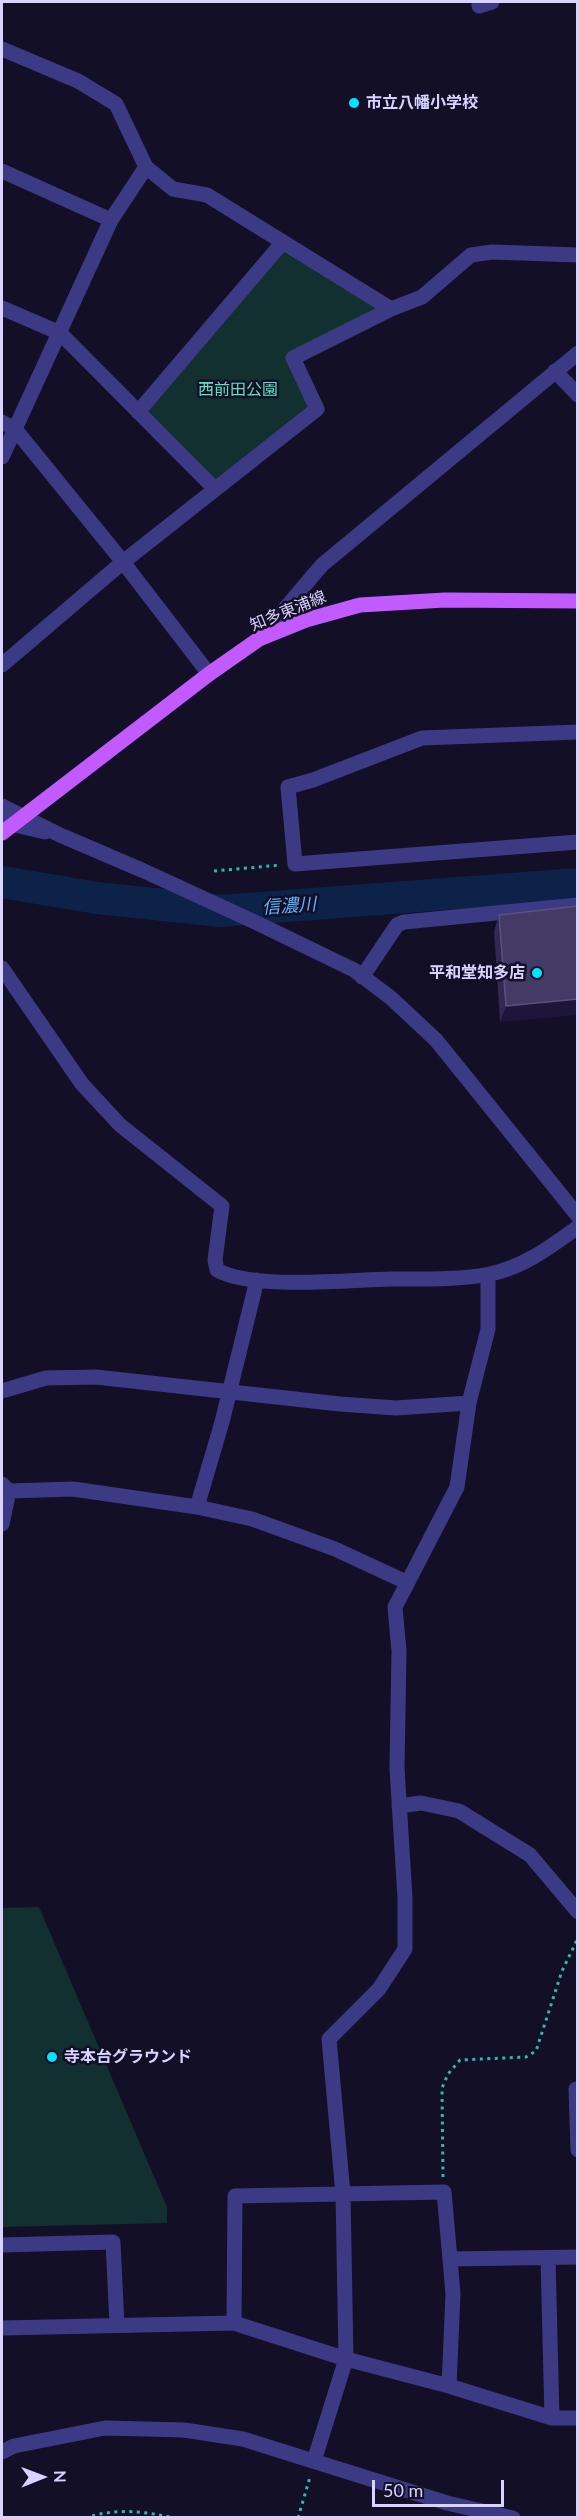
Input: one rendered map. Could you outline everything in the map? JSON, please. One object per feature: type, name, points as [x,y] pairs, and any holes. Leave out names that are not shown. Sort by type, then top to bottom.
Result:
[{"type":"main road","name":"知多東浦線","points":[[4,827],[23,816],[208,674],[259,639],[316,617],[360,605],[434,600],[578,601]]},
{"type":"street","points":[[479,2],[479,6],[492,2]]},
{"type":"street","points":[[2,49],[78,81],[116,104],[146,167],[173,189],[207,195],[392,309]]},
{"type":"street","points":[[2,457],[8,426],[60,333],[111,220],[146,167]]},
{"type":"street","points":[[2,171],[111,220]]},
{"type":"street","points":[[138,412],[283,242]]},
{"type":"street","points":[[2,665],[123,562],[317,409],[293,358],[392,309],[422,297],[471,255],[492,252],[578,255]]},
{"type":"street","points":[[2,308],[60,333],[215,489]]},
{"type":"street","points":[[259,639],[322,565],[578,353]]},
{"type":"street","points":[[555,370],[578,395]]},
{"type":"street","points":[[8,426],[123,562],[208,674]]},
{"type":"street","points":[[578,732],[422,738],[313,780],[288,787],[295,864],[578,842]]},
{"type":"street","points":[[2,806],[354,970],[391,998],[436,1040],[578,1216]]},
{"type":"street","points":[[4,827],[60,835]]},
{"type":"street","points":[[362,977],[397,925],[404,922],[578,905]]},
{"type":"street","points":[[2,968],[82,1084],[120,1125],[222,1206],[215,1260],[218,1270],[224,1274],[257,1280],[422,1279],[488,1275],[541,1254],[578,1227]]},
{"type":"street","points":[[314,2461],[346,2359],[343,2194],[330,2038],[379,1989],[405,1949],[405,1899],[397,1768],[399,1651],[395,1607],[457,1487],[469,1403],[488,1329],[488,1275]]},
{"type":"street","points":[[197,1507],[230,1391],[257,1280]]},
{"type":"street","points":[[2,1391],[46,1378],[96,1377],[396,1408],[469,1403]]},
{"type":"street","points":[[2,1524],[5,1488],[73,1489],[197,1507],[252,1519],[335,1549],[406,1582]]},
{"type":"street","points":[[399,1806],[421,1803],[459,1811],[530,1855],[578,1912]]},
{"type":"street","points":[[576,2089],[578,2150]]},
{"type":"street","points":[[234,2323],[235,2196],[444,2192],[453,2294],[448,2386]]},
{"type":"street","points":[[2,2245],[113,2242],[117,2325]]},
{"type":"street","points":[[450,2259],[578,2257]]},
{"type":"street","points":[[548,2258],[552,2418]]},
{"type":"street","points":[[2,2328],[234,2323],[346,2359],[448,2386],[552,2418],[578,2418]]},
{"type":"street","points":[[2,2452],[14,2446],[105,2428],[184,2430],[243,2439],[447,2503],[513,2517]]},
{"type":"path","points":[[214,871],[295,864]]},
{"type":"path","points":[[444,2192],[442,2088],[448,2074],[460,2060],[526,2056],[536,2050],[562,1971],[578,1938]]},
{"type":"path","points":[[298,2517],[314,2461]]},
{"type":"path","points":[[85,2517],[121,2511],[148,2511],[174,2517]]},
{"type":"green space","name":"西前田公園","points":[[283,242],[391,309],[293,358],[317,409],[215,489],[138,412]]},
{"type":"green space","name":"寺本台グラウンド","points":[[39,1907],[167,2207],[167,2223],[2,2227],[2,1908]]},
{"type":"building","name":"平和堂知多店","points":[[578,906],[578,999],[506,1006],[499,915]]},
{"type":"waterway","name":"信濃川","points":[[2,882],[97,898],[220,911],[578,884]]},
{"type":"place","name":"市立八幡小学校","points":[[354,103]]},
{"type":"place","name":"平和堂知多店","points":[[537,973]]},
{"type":"place","name":"寺本台グラウンド","points":[[52,2057]]}]
